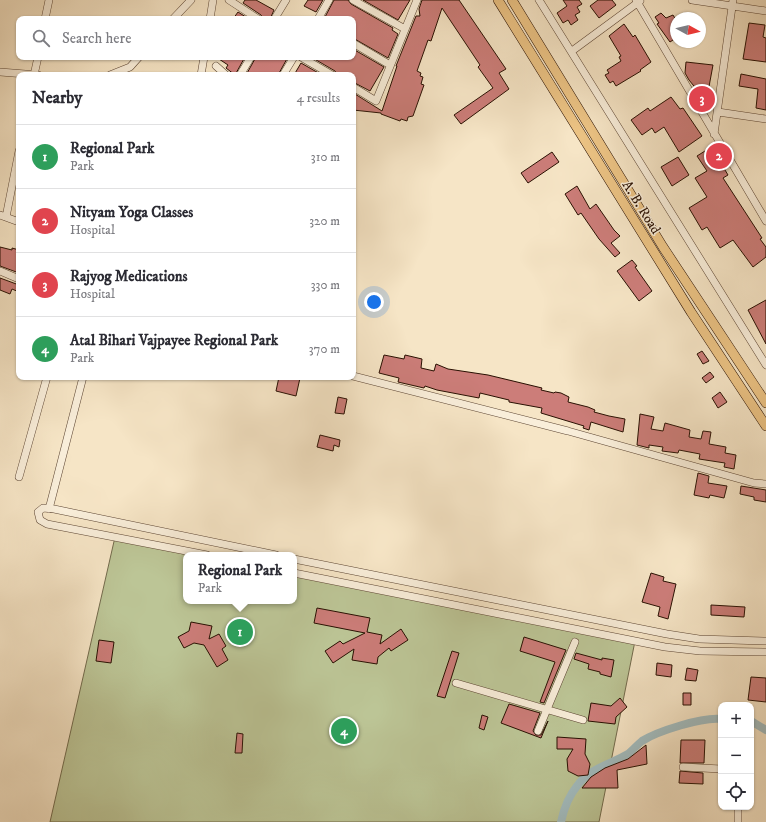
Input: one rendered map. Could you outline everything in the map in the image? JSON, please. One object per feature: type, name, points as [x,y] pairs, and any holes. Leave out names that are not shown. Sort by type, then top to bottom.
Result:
[{"type":"main road","name":"A. B. Road","points":[[498,0],[687,305],[766,426]]},
{"type":"main road","name":"A. B. Road","points":[[512,0],[663,247],[766,402]]},
{"type":"street","points":[[46,16],[49,0]]},
{"type":"street","points":[[176,16],[191,0]]},
{"type":"street","points":[[210,16],[213,0]]},
{"type":"street","points":[[229,0],[253,16]]},
{"type":"street","points":[[278,16],[286,0]]},
{"type":"street","points":[[320,16],[329,0]]},
{"type":"street","points":[[353,0],[405,29]]},
{"type":"street","points":[[356,89],[376,101],[417,0]]},
{"type":"street","points":[[539,0],[766,365]]},
{"type":"street","points":[[692,0],[732,3],[766,11]]},
{"type":"street","points":[[572,51],[638,1],[714,134],[766,220]]},
{"type":"street","points":[[714,134],[732,3]]},
{"type":"street","points":[[356,45],[390,65]]},
{"type":"street","points":[[35,72],[37,60]]},
{"type":"street","points":[[118,72],[130,67],[136,60]]},
{"type":"street","points":[[202,72],[204,60]]},
{"type":"street","points":[[242,72],[249,60]]},
{"type":"street","points":[[285,72],[292,60]]},
{"type":"street","points":[[306,60],[327,72]]},
{"type":"street","points":[[216,66],[223,72]]},
{"type":"street","points":[[0,72],[16,73]]},
{"type":"street","points":[[718,112],[766,119]]},
{"type":"street","points":[[16,163],[3,216],[16,221]]},
{"type":"street","points":[[0,271],[16,278]]},
{"type":"street","points":[[356,377],[568,431],[746,481],[766,484]]},
{"type":"street","points":[[19,477],[45,380]]},
{"type":"street","points":[[49,509],[82,380]]},
{"type":"street","points":[[192,552],[47,524],[40,520],[38,512],[43,508],[49,509],[261,552]]},
{"type":"street","points":[[297,560],[667,634],[699,639],[766,641]]},
{"type":"street","points":[[297,574],[665,647],[700,651],[766,652]]},
{"type":"street","points":[[538,731],[575,642]]},
{"type":"street","points":[[456,683],[583,720]]},
{"type":"street","points":[[683,767],[718,769]]},
{"type":"street","points":[[738,810],[738,822]]},
{"type":"green space","points":[[115,537],[192,552],[183,552],[183,604],[297,604],[297,573],[635,641],[599,822],[50,822]]},
{"type":"building","points":[[245,0],[256,0],[274,10],[271,16],[262,16],[243,3]]},
{"type":"building","points":[[308,0],[323,0],[316,12],[304,6]]},
{"type":"building","points":[[334,0],[348,0],[351,4],[393,28],[392,30],[398,34],[388,58],[356,40],[356,16],[326,16]]},
{"type":"building","points":[[363,0],[410,0],[398,20]]},
{"type":"building","points":[[422,0],[459,0],[506,69],[499,73],[509,89],[461,124],[454,115],[493,88],[478,67],[480,65],[442,8],[431,41],[428,40],[417,71],[421,73],[420,76],[423,77],[421,84],[424,85],[413,116],[408,117],[407,121],[401,119],[400,121],[381,113],[356,110],[356,95],[382,111],[396,66],[416,16],[420,16],[419,9]]},
{"type":"building","points":[[563,0],[579,0],[582,4],[577,7],[580,12],[575,15],[578,20],[571,25],[568,20],[563,23],[557,13],[567,6]]},
{"type":"building","points":[[598,0],[612,0],[616,5],[599,18],[590,6]]},
{"type":"building","points":[[238,12],[244,16],[235,16]]},
{"type":"building","points":[[661,13],[666,18],[670,16],[670,42],[657,24],[659,23],[655,17]]},
{"type":"building","points":[[749,23],[765,25],[763,37],[766,38],[766,62],[743,59]]},
{"type":"building","points":[[624,24],[633,37],[635,35],[651,62],[640,70],[641,71],[616,86],[613,81],[610,83],[605,75],[609,73],[607,70],[621,61],[619,57],[621,56],[609,36]]},
{"type":"building","points":[[356,51],[384,67],[370,91],[356,84],[356,72],[335,71],[316,60],[356,60]]},
{"type":"building","points":[[220,60],[243,60],[237,72],[231,72],[226,68],[228,65]]},
{"type":"building","points":[[254,60],[286,60],[280,72],[248,72]]},
{"type":"building","points":[[686,62],[713,65],[708,92],[698,91],[689,80],[685,73]]},
{"type":"building","points":[[301,63],[317,72],[296,72]]},
{"type":"building","points":[[741,74],[766,79],[766,110],[756,108],[758,89],[739,86]]},
{"type":"building","points":[[671,97],[680,109],[683,108],[702,136],[679,152],[664,127],[655,133],[652,128],[642,135],[631,120],[648,108],[650,111]]},
{"type":"building","points":[[713,146],[728,175],[723,178],[762,238],[760,239],[766,247],[766,257],[753,267],[733,240],[720,248],[707,227],[702,230],[689,208],[707,197],[695,178],[707,171],[697,156]]},
{"type":"building","points":[[552,152],[559,162],[528,183],[521,173]]},
{"type":"building","points":[[678,157],[689,175],[672,186],[661,167]]},
{"type":"building","points":[[577,186],[590,209],[596,204],[620,236],[611,243],[620,253],[615,257],[599,239],[581,213],[578,215],[565,194]]},
{"type":"building","points":[[0,247],[12,250],[12,248],[16,249],[16,272],[0,266]]},
{"type":"building","points":[[632,260],[637,266],[635,267],[652,291],[639,301],[617,271]]},
{"type":"building","points":[[0,278],[16,284],[16,291],[12,289],[10,294],[0,290]]},
{"type":"building","points":[[766,300],[766,344],[748,310]]},
{"type":"building","points":[[702,351],[709,361],[703,364],[697,354]]},
{"type":"building","points":[[384,355],[404,359],[405,355],[422,359],[421,368],[434,371],[436,364],[448,369],[488,375],[542,388],[541,390],[561,393],[569,397],[568,402],[588,407],[595,410],[594,412],[625,419],[623,432],[591,422],[589,430],[583,428],[584,426],[541,413],[542,408],[509,402],[509,400],[480,393],[479,398],[437,390],[425,386],[424,388],[398,382],[399,378],[379,373]]},
{"type":"building","points":[[710,372],[714,377],[706,383],[702,378]]},
{"type":"building","points":[[278,380],[300,380],[296,396],[276,391]]},
{"type":"building","points":[[720,392],[727,402],[718,408],[712,398]]},
{"type":"building","points":[[338,397],[347,399],[344,414],[335,413]]},
{"type":"building","points":[[640,414],[654,417],[651,429],[663,431],[665,423],[690,430],[689,437],[701,439],[703,431],[711,432],[709,444],[726,447],[725,453],[736,455],[734,469],[724,467],[725,463],[699,459],[700,454],[679,450],[678,453],[662,451],[663,447],[649,445],[649,448],[637,445]]},
{"type":"building","points":[[320,435],[340,440],[339,447],[334,445],[333,451],[317,447]]},
{"type":"building","points":[[698,473],[709,476],[708,483],[727,486],[724,498],[710,495],[709,498],[694,495]]},
{"type":"building","points":[[741,486],[766,490],[766,502],[754,500],[754,497],[740,494]]},
{"type":"building","points":[[651,573],[664,577],[663,581],[676,584],[668,619],[658,616],[660,607],[642,602]]},
{"type":"building","points":[[711,605],[745,607],[744,617],[711,615]]},
{"type":"building","points":[[317,608],[370,618],[367,632],[382,635],[380,644],[401,629],[408,640],[391,651],[389,648],[378,657],[377,664],[352,660],[354,649],[333,663],[325,651],[340,641],[343,644],[365,633],[314,623]]},
{"type":"building","points":[[191,622],[212,626],[209,639],[219,634],[226,646],[222,649],[228,660],[217,667],[204,645],[194,643],[184,648],[178,637],[189,631]]},
{"type":"building","points":[[524,637],[566,650],[544,703],[540,702],[555,662],[520,651]]},
{"type":"building","points":[[99,640],[114,642],[111,663],[96,661]]},
{"type":"building","points":[[452,651],[459,653],[445,698],[437,696]]},
{"type":"building","points":[[576,653],[602,660],[602,658],[614,660],[611,677],[588,669],[589,664],[574,659]]},
{"type":"building","points":[[657,663],[672,665],[671,677],[656,675]]},
{"type":"building","points":[[687,668],[698,670],[696,681],[685,680]]},
{"type":"building","points":[[751,677],[766,678],[766,702],[748,700]]},
{"type":"building","points":[[683,693],[691,693],[691,705],[683,705]]},
{"type":"building","points":[[620,698],[627,707],[616,717],[615,724],[588,721],[591,703],[611,706]]},
{"type":"building","points":[[509,704],[540,713],[533,731],[536,735],[541,735],[548,721],[541,738],[501,723]]},
{"type":"building","points":[[482,715],[488,717],[484,730],[479,728]]},
{"type":"building","points":[[237,733],[243,734],[242,753],[235,753]]},
{"type":"building","points":[[557,737],[586,739],[585,754],[590,764],[588,775],[578,776],[568,771],[567,759],[573,749],[557,749]]},
{"type":"building","points":[[681,740],[705,740],[704,763],[680,763]]},
{"type":"building","points":[[646,745],[647,764],[617,770],[618,788],[582,788],[591,777],[605,768],[628,759]]},
{"type":"building","points":[[680,771],[703,773],[703,784],[679,783]]},
{"type":"waterway","points":[[561,822],[565,807],[571,794],[582,780],[594,771],[628,754],[642,741],[658,733],[692,722],[718,719]]},
{"type":"waterway","points":[[754,723],[766,730]]},
{"type":"place","name":"Rajyog Medications","points":[[702,99]]},
{"type":"place","name":"Nityam Yoga Classes","points":[[719,156]]},
{"type":"place","name":"Regional Park","points":[[240,632]]},
{"type":"place","name":"Atal Bihari Vajpayee Regional Park","points":[[344,731]]}]
